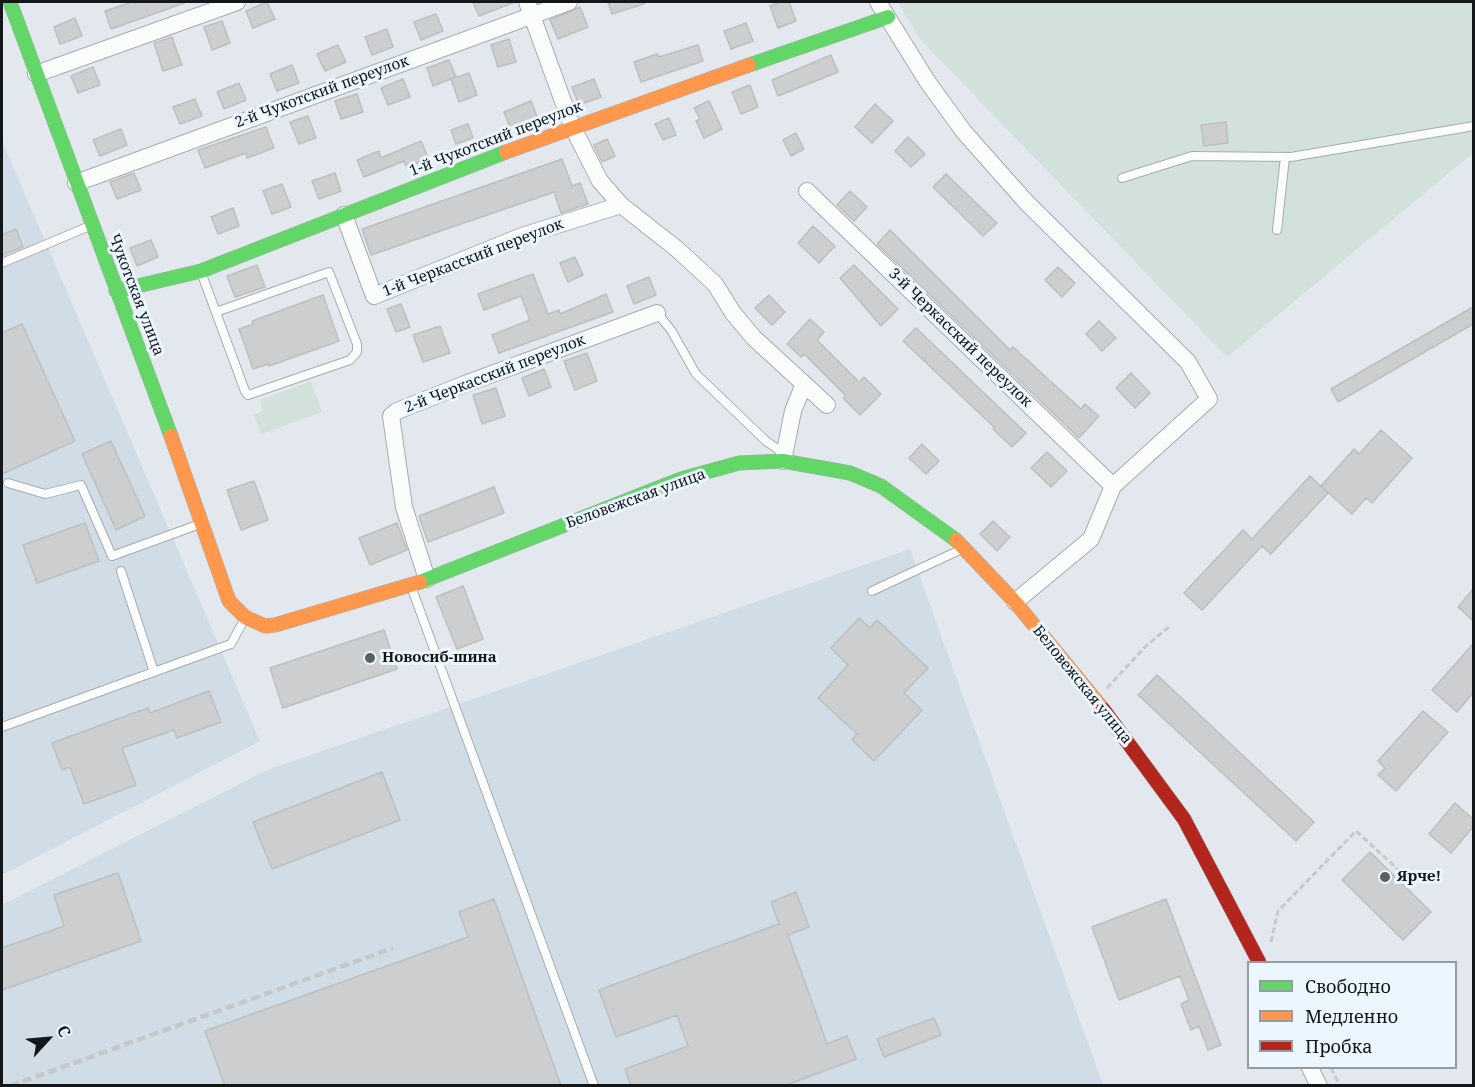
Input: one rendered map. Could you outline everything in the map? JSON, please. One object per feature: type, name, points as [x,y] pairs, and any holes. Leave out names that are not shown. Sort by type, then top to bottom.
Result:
[{"type":"street","name":"Чукотская улица","points":[[10,2],[203,523],[229,602]]},
{"type":"street","points":[[36,74],[237,2]]},
{"type":"street","name":"2-й Чукотский переулок","points":[[76,183],[529,8],[569,2]]},
{"type":"street","points":[[878,2],[927,81],[964,132],[1027,203],[1188,362],[1209,399],[1113,486],[1091,538],[1015,602]]},
{"type":"street","points":[[529,8],[572,126],[600,181],[621,205],[677,249],[715,284],[733,313],[754,338],[827,405]]},
{"type":"street","name":"1-й Чукотский переулок","points":[[116,291],[201,271],[572,126],[888,17]]},
{"type":"street","name":"3-й Черкасский переулок","points":[[807,191],[1113,486]]},
{"type":"street","name":"1-й Черкасский переулок","points":[[344,215],[374,296],[522,236],[621,205]]},
{"type":"street","name":"2-й Черкасский переулок","points":[[427,579],[404,507],[391,416],[397,411],[465,384],[657,313]]},
{"type":"street","points":[[783,457],[793,411],[804,384]]},
{"type":"street","name":"Беловежская улица","points":[[229,602],[245,617],[265,626],[275,625],[411,586],[681,479],[739,463],[783,457],[850,474],[881,486],[965,548],[1015,602],[1095,699],[1184,819],[1257,961]]},
{"type":"street","points":[[1310,1069],[1318,1086]]},
{"type":"lane","points":[[1122,178],[1192,156],[1285,157],[1473,126]]},
{"type":"lane","points":[[1277,230],[1285,157]]},
{"type":"lane","points":[[2,263],[92,225]]},
{"type":"lane","points":[[201,271],[216,312],[248,395],[350,360],[357,352],[357,344],[329,272],[216,312]]},
{"type":"lane","points":[[657,313],[671,330],[696,374],[783,457]]},
{"type":"lane","points":[[8,483],[45,494],[81,485],[112,556],[203,523]]},
{"type":"lane","points":[[872,591],[965,548]]},
{"type":"lane","points":[[121,571],[154,672]]},
{"type":"lane","points":[[411,586],[594,1086]]},
{"type":"lane","points":[[2,727],[231,644],[245,617]]},
{"type":"path","points":[[1113,682],[1146,646],[1170,626]]},
{"type":"path","points":[[1274,948],[1270,940],[1278,911],[1356,831],[1403,874]]},
{"type":"path","points":[[1332,1069],[1340,1086]]},
{"type":"shaded area","points":[[898,2],[1473,2],[1473,153],[1227,357],[919,38]]},
{"type":"shaded area","points":[[2,141],[260,741],[2,875]]},
{"type":"shaded area","points":[[311,381],[322,412],[261,434],[254,415],[263,411],[260,400]]},
{"type":"shaded area","points":[[910,549],[1103,1085],[2,1086],[2,905],[267,770]]},
{"type":"building","points":[[132,2],[187,2],[111,29],[105,11]]},
{"type":"building","points":[[267,2],[275,19],[253,28],[246,11]]},
{"type":"building","points":[[473,2],[515,2],[479,16]]},
{"type":"building","points":[[608,2],[644,2],[644,4],[612,14]]},
{"type":"building","points":[[789,2],[796,21],[778,28],[770,6]]},
{"type":"building","points":[[580,7],[588,27],[558,39],[550,20]]},
{"type":"building","points":[[436,14],[443,31],[421,40],[414,22]]},
{"type":"building","points":[[75,18],[82,36],[60,44],[54,27]]},
{"type":"building","points":[[222,21],[230,43],[212,50],[204,27]]},
{"type":"building","points":[[746,23],[753,41],[731,49],[724,31]]},
{"type":"building","points":[[387,29],[393,47],[372,55],[365,37]]},
{"type":"building","points":[[172,37],[182,65],[163,71],[154,43]]},
{"type":"building","points":[[509,39],[516,62],[498,67],[491,45]]},
{"type":"building","points":[[338,45],[346,62],[325,71],[317,54]]},
{"type":"building","points":[[698,45],[703,61],[641,82],[634,62],[657,54],[659,57]]},
{"type":"building","points":[[831,55],[838,72],[778,96],[772,80]]},
{"type":"building","points":[[449,60],[456,77],[433,86],[427,68]]},
{"type":"building","points":[[292,65],[299,83],[277,91],[270,74]]},
{"type":"building","points":[[93,67],[100,85],[78,93],[71,76]]},
{"type":"building","points":[[469,73],[477,95],[459,102],[451,79]]},
{"type":"building","points":[[403,79],[410,97],[388,105],[381,88]]},
{"type":"building","points":[[594,79],[601,97],[579,105],[572,87]]},
{"type":"building","points":[[239,83],[246,100],[224,109],[217,92]]},
{"type":"building","points":[[750,85],[758,107],[741,114],[732,92]]},
{"type":"building","points":[[357,94],[363,112],[341,119],[335,101]]},
{"type":"building","points":[[195,99],[202,116],[180,124],[173,107]]},
{"type":"building","points":[[531,101],[538,119],[511,130],[504,112]]},
{"type":"building","points":[[709,101],[722,129],[704,138],[696,121],[700,119],[694,108]]},
{"type":"building","points":[[875,104],[893,121],[872,143],[855,127]]},
{"type":"building","points":[[308,116],[316,138],[299,144],[290,122]]},
{"type":"building","points":[[669,118],[676,135],[663,140],[655,124]]},
{"type":"building","points":[[1226,122],[1228,143],[1204,146],[1201,125]]},
{"type":"building","points":[[468,124],[473,138],[456,144],[451,130]]},
{"type":"building","points":[[266,127],[274,148],[247,158],[246,153],[205,168],[198,150]]},
{"type":"building","points":[[121,129],[127,145],[100,156],[93,140]]},
{"type":"building","points":[[796,133],[804,149],[791,156],[783,140]]},
{"type":"building","points":[[908,137],[925,154],[911,167],[895,151]]},
{"type":"building","points":[[607,139],[615,156],[602,162],[594,145]]},
{"type":"building","points":[[421,141],[428,158],[407,168],[404,161],[364,177],[357,160],[379,151],[381,158]]},
{"type":"building","points":[[562,159],[572,186],[580,183],[588,204],[561,213],[554,192],[371,255],[362,229]]},
{"type":"building","points":[[134,173],[141,190],[117,199],[110,182]]},
{"type":"building","points":[[335,173],[341,191],[319,199],[312,181]]},
{"type":"building","points":[[946,174],[997,223],[983,236],[933,187]]},
{"type":"building","points":[[282,184],[291,207],[272,214],[263,191]]},
{"type":"building","points":[[850,191],[867,207],[854,221],[837,205]]},
{"type":"building","points":[[233,208],[239,226],[218,234],[211,217]]},
{"type":"building","points":[[813,226],[835,246],[819,263],[798,243]]},
{"type":"building","points":[[16,229],[23,247],[2,255],[2,235]]},
{"type":"building","points":[[890,230],[1010,350],[1013,347],[1081,409],[1085,404],[1099,416],[1079,438],[877,244]]},
{"type":"building","points":[[151,240],[158,257],[137,266],[130,248]]},
{"type":"building","points":[[575,257],[583,275],[568,282],[560,263]]},
{"type":"building","points":[[257,265],[265,287],[235,297],[227,276]]},
{"type":"building","points":[[854,265],[898,309],[881,326],[840,278]]},
{"type":"building","points":[[1058,267],[1075,283],[1062,297],[1045,280]]},
{"type":"building","points":[[533,274],[548,314],[559,310],[560,314],[606,294],[613,312],[499,353],[492,335],[530,320],[521,296],[484,310],[478,294]]},
{"type":"building","points":[[649,277],[656,295],[634,304],[627,286]]},
{"type":"building","points":[[323,295],[339,341],[269,366],[268,364],[253,369],[239,329],[253,324],[252,321]]},
{"type":"building","points":[[769,295],[785,312],[772,325],[755,308]]},
{"type":"building","points":[[401,304],[410,327],[396,332],[387,309]]},
{"type":"building","points":[[1473,307],[1473,324],[1338,402],[1331,389]]},
{"type":"building","points":[[810,319],[824,332],[817,340],[859,382],[864,377],[881,394],[860,415],[843,398],[846,396],[804,354],[801,357],[787,344]]},
{"type":"building","points":[[1099,321],[1116,338],[1102,351],[1086,334]]},
{"type":"building","points":[[22,324],[75,441],[2,474],[2,333]]},
{"type":"building","points":[[440,326],[450,353],[423,362],[413,335]]},
{"type":"building","points":[[916,328],[1026,433],[1012,447],[903,341]]},
{"type":"building","points":[[587,353],[597,381],[575,390],[564,361]]},
{"type":"building","points":[[544,369],[551,387],[529,396],[522,378]]},
{"type":"building","points":[[1131,373],[1150,393],[1135,408],[1116,388]]},
{"type":"building","points":[[496,388],[505,416],[482,424],[473,395]]},
{"type":"building","points":[[1381,430],[1412,458],[1372,503],[1366,498],[1352,514],[1321,486],[1354,449],[1359,454]]},
{"type":"building","points":[[111,441],[145,516],[116,530],[82,454]]},
{"type":"building","points":[[922,444],[939,461],[926,474],[909,458]]},
{"type":"building","points":[[1047,452],[1067,471],[1051,487],[1031,468]]},
{"type":"building","points":[[1310,476],[1328,493],[1271,554],[1262,546],[1202,610],[1184,593],[1243,530],[1252,539]]},
{"type":"building","points":[[254,481],[268,520],[241,530],[227,490]]},
{"type":"building","points":[[494,487],[504,513],[428,542],[419,516]]},
{"type":"building","points":[[993,521],[1010,537],[997,551],[980,534]]},
{"type":"building","points":[[85,523],[99,561],[37,583],[23,545]]},
{"type":"building","points":[[397,523],[407,550],[370,565],[359,538]]},
{"type":"building","points":[[463,586],[483,639],[457,649],[436,597]]},
{"type":"building","points":[[1473,589],[1473,621],[1458,607]]},
{"type":"building","points":[[859,618],[870,628],[877,620],[928,668],[904,693],[922,710],[874,761],[852,740],[857,734],[818,698],[848,665],[831,648]]},
{"type":"building","points":[[384,630],[397,669],[283,708],[270,668]]},
{"type":"building","points":[[1473,644],[1473,693],[1457,712],[1432,690]]},
{"type":"building","points":[[1157,675],[1314,822],[1296,841],[1138,695]]},
{"type":"building","points":[[209,691],[221,722],[177,738],[174,730],[122,748],[136,785],[84,804],[70,767],[62,770],[52,743],[148,708],[150,713]]},
{"type":"building","points":[[1423,711],[1448,732],[1396,791],[1378,775],[1385,768],[1378,761]]},
{"type":"building","points":[[382,772],[400,820],[272,869],[253,822]]},
{"type":"building","points":[[1455,803],[1473,819],[1473,827],[1451,853],[1429,834]]},
{"type":"building","points":[[1370,852],[1431,912],[1403,940],[1342,880]]},
{"type":"building","points":[[118,873],[141,941],[2,990],[2,948],[64,926],[54,895]]},
{"type":"building","points":[[796,892],[809,927],[788,935],[827,1044],[847,1036],[856,1059],[784,1086],[631,1086],[625,1069],[688,1046],[677,1015],[616,1037],[599,990],[779,924],[771,902]]},
{"type":"building","points":[[494,899],[561,1086],[225,1086],[205,1031],[468,937],[459,912]]},
{"type":"building","points":[[1166,899],[1221,1045],[1208,1050],[1199,1026],[1191,1030],[1181,1004],[1189,1000],[1180,976],[1119,1000],[1092,927]]},
{"type":"building","points":[[934,1018],[941,1035],[884,1057],[877,1039]]},
{"type":"railway","points":[[10,1086],[393,948]]},
{"type":"traffic: fast","points":[[10,2],[171,436]]},
{"type":"traffic: fast","points":[[749,65],[888,17]]},
{"type":"traffic: fast","points":[[116,291],[201,271],[506,152]]},
{"type":"traffic: fast","points":[[420,582],[681,479],[739,463],[783,461],[850,473],[881,486],[956,540]]},
{"type":"traffic: slow","points":[[506,152],[749,65]]},
{"type":"traffic: slow","points":[[171,436],[229,601],[245,617],[265,626],[275,625],[420,582]]},
{"type":"traffic: slow","points":[[956,540],[1015,602],[1103,709]]},
{"type":"traffic: jam","points":[[1103,709],[1184,819],[1258,961]]},
{"type":"place","name":"Новосиб-шина","points":[[370,658]]},
{"type":"place","name":"Ярче!","points":[[1385,877]]}]
